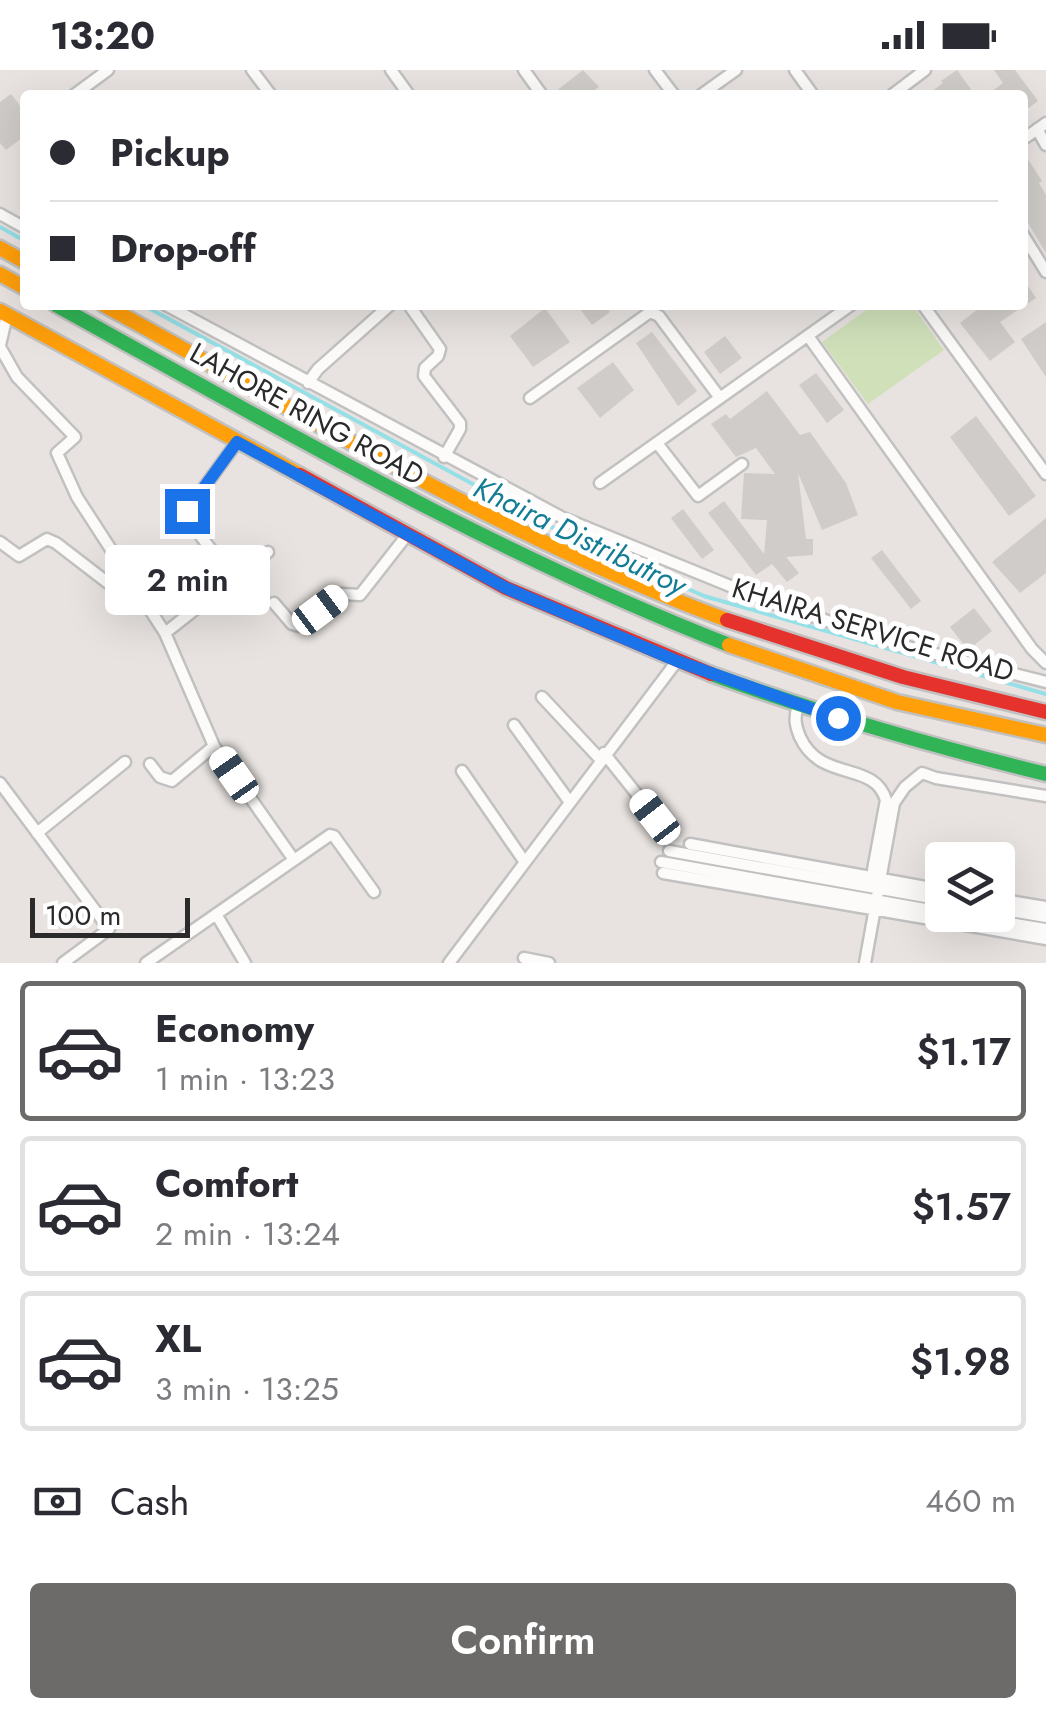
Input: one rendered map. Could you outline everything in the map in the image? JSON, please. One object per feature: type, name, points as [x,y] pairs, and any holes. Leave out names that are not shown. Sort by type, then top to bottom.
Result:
[{"type":"main road","name":"LAHORE RING ROAD","points":[[65,310],[419,504],[618,601],[712,639],[879,697],[1046,735]]},
{"type":"main road","name":"LAHORE RING ROAD","points":[[113,310],[491,517],[603,569],[770,636],[944,688],[1046,712]]},
{"type":"main road","points":[[4,313],[506,588],[677,661],[798,706],[1046,774]]},
{"type":"street","points":[[81,90],[108,70]]},
{"type":"street","points":[[252,70],[267,90]]},
{"type":"street","points":[[709,90],[736,70]]},
{"type":"street","points":[[899,90],[926,70]]},
{"type":"street","points":[[1042,126],[1046,144]]},
{"type":"street","points":[[1028,243],[1046,272]]},
{"type":"street","name":"KHAIRA SERVICE ROAD","points":[[175,310],[563,518],[772,603],[908,647],[1046,682]]},
{"type":"street","points":[[308,384],[318,368],[384,310]]},
{"type":"street","points":[[413,310],[440,348],[438,356],[425,368],[424,376],[460,423],[444,457]]},
{"type":"street","points":[[600,483],[845,310]]},
{"type":"street","points":[[927,310],[1046,474]]},
{"type":"street","points":[[530,398],[650,312],[659,316],[720,398]]},
{"type":"street","points":[[4,313],[0,346],[16,377],[75,437],[57,453],[78,497],[165,633],[214,746],[294,860]]},
{"type":"street","points":[[808,336],[1032,649],[1046,663]]},
{"type":"street","points":[[235,581],[187,518],[187,511],[237,442]]},
{"type":"street","points":[[657,443],[698,496],[742,464]]},
{"type":"street","points":[[274,603],[292,624],[300,626],[341,594],[360,595],[408,534]]},
{"type":"street","points":[[0,542],[19,556],[47,540],[56,543],[108,583],[126,572]]},
{"type":"street","points":[[165,633],[268,552]]},
{"type":"street","points":[[450,963],[677,661]]},
{"type":"street","points":[[542,697],[602,756],[655,817]]},
{"type":"street","points":[[798,706],[795,722],[811,755],[826,766],[869,778],[884,791],[886,800],[873,870],[876,895]]},
{"type":"street","points":[[514,726],[569,801]]},
{"type":"street","points":[[150,764],[166,781],[172,781],[214,746]]},
{"type":"street","points":[[37,833],[125,762]]},
{"type":"street","points":[[462,771],[524,862]]},
{"type":"street","points":[[865,963],[898,795],[922,773],[1046,796]]},
{"type":"street","points":[[0,783],[109,929],[62,963]]},
{"type":"street","points":[[148,963],[332,835],[374,892]]},
{"type":"street","points":[[690,844],[1046,939]]},
{"type":"street","points":[[669,852],[925,908]]},
{"type":"street","points":[[662,868],[925,899]]},
{"type":"street","points":[[876,895],[925,891]]},
{"type":"street","points":[[1015,902],[1046,907]]},
{"type":"street","points":[[1015,912],[1046,917]]},
{"type":"street","points":[[216,914],[246,963]]},
{"type":"street","points":[[1015,924],[1046,929]]},
{"type":"street","points":[[524,958],[549,963]]},
{"type":"green space","points":[[866,310],[916,310],[944,350],[868,404],[822,342]]},
{"type":"building","points":[[583,70],[599,87],[595,90],[557,90]]},
{"type":"building","points":[[957,70],[971,90],[934,90]]},
{"type":"building","points":[[994,70],[1015,70],[1038,101],[1028,108],[1028,90],[994,90],[1003,83]]},
{"type":"building","points":[[11,94],[20,106],[20,140],[6,150],[0,143],[0,102]]},
{"type":"building","points":[[1028,159],[1046,195],[1046,253],[1028,223]]},
{"type":"building","points":[[1028,286],[1036,298],[1028,303]]},
{"type":"building","points":[[546,310],[570,342],[533,367],[510,336]]},
{"type":"building","points":[[581,310],[610,312],[592,325]]},
{"type":"building","points":[[977,310],[1018,310],[1000,322],[1015,342],[990,361],[960,323]]},
{"type":"building","points":[[1046,322],[1046,377],[1021,339]]},
{"type":"building","points":[[652,332],[697,391],[678,406],[636,343]]},
{"type":"building","points":[[725,336],[742,358],[720,374],[704,352]]},
{"type":"building","points":[[613,362],[634,390],[600,418],[577,388]]},
{"type":"building","points":[[816,373],[844,410],[827,423],[799,385]]},
{"type":"building","points":[[767,391],[800,435],[810,432],[846,483],[858,515],[822,530],[798,473],[806,539],[813,539],[813,555],[786,557],[799,573],[787,582],[772,564],[756,575],[708,513],[724,501],[764,554],[767,520],[741,519],[744,473],[775,474],[756,448],[736,457],[711,424],[726,414],[730,419]]},
{"type":"building","points":[[976,416],[1036,496],[1009,516],[950,437]]},
{"type":"building","points":[[683,509],[714,550],[702,559],[671,518]]},
{"type":"building","points":[[1046,518],[1046,573],[1020,593],[992,562]]},
{"type":"building","points":[[882,550],[921,601],[911,609],[871,558]]},
{"type":"building","points":[[974,608],[992,631],[968,650],[950,627]]},
{"type":"waterway","name":"Khaira Distributroy","points":[[0,227],[20,238]]},
{"type":"waterway","name":"Khaira Distributroy","points":[[152,310],[561,532],[704,596],[1046,694]]},
{"type":"traffic: fast","points":[[65,310],[471,529],[641,609],[729,645]]},
{"type":"traffic: fast","points":[[711,674],[877,728],[1046,774]]},
{"type":"traffic: slow","points":[[0,248],[20,259]]},
{"type":"traffic: slow","points":[[0,274],[20,285]]},
{"type":"traffic: slow","points":[[113,310],[487,514],[646,588],[727,620]]},
{"type":"traffic: slow","points":[[0,311],[300,475]]},
{"type":"traffic: slow","points":[[729,645],[897,702],[1046,735]]},
{"type":"traffic: jam","points":[[300,475],[506,588],[711,674]]},
{"type":"traffic: jam","points":[[727,620],[903,677],[1046,712]]},
{"type":"route","points":[[187,511],[237,442],[506,588],[677,661],[838,718]]}]
